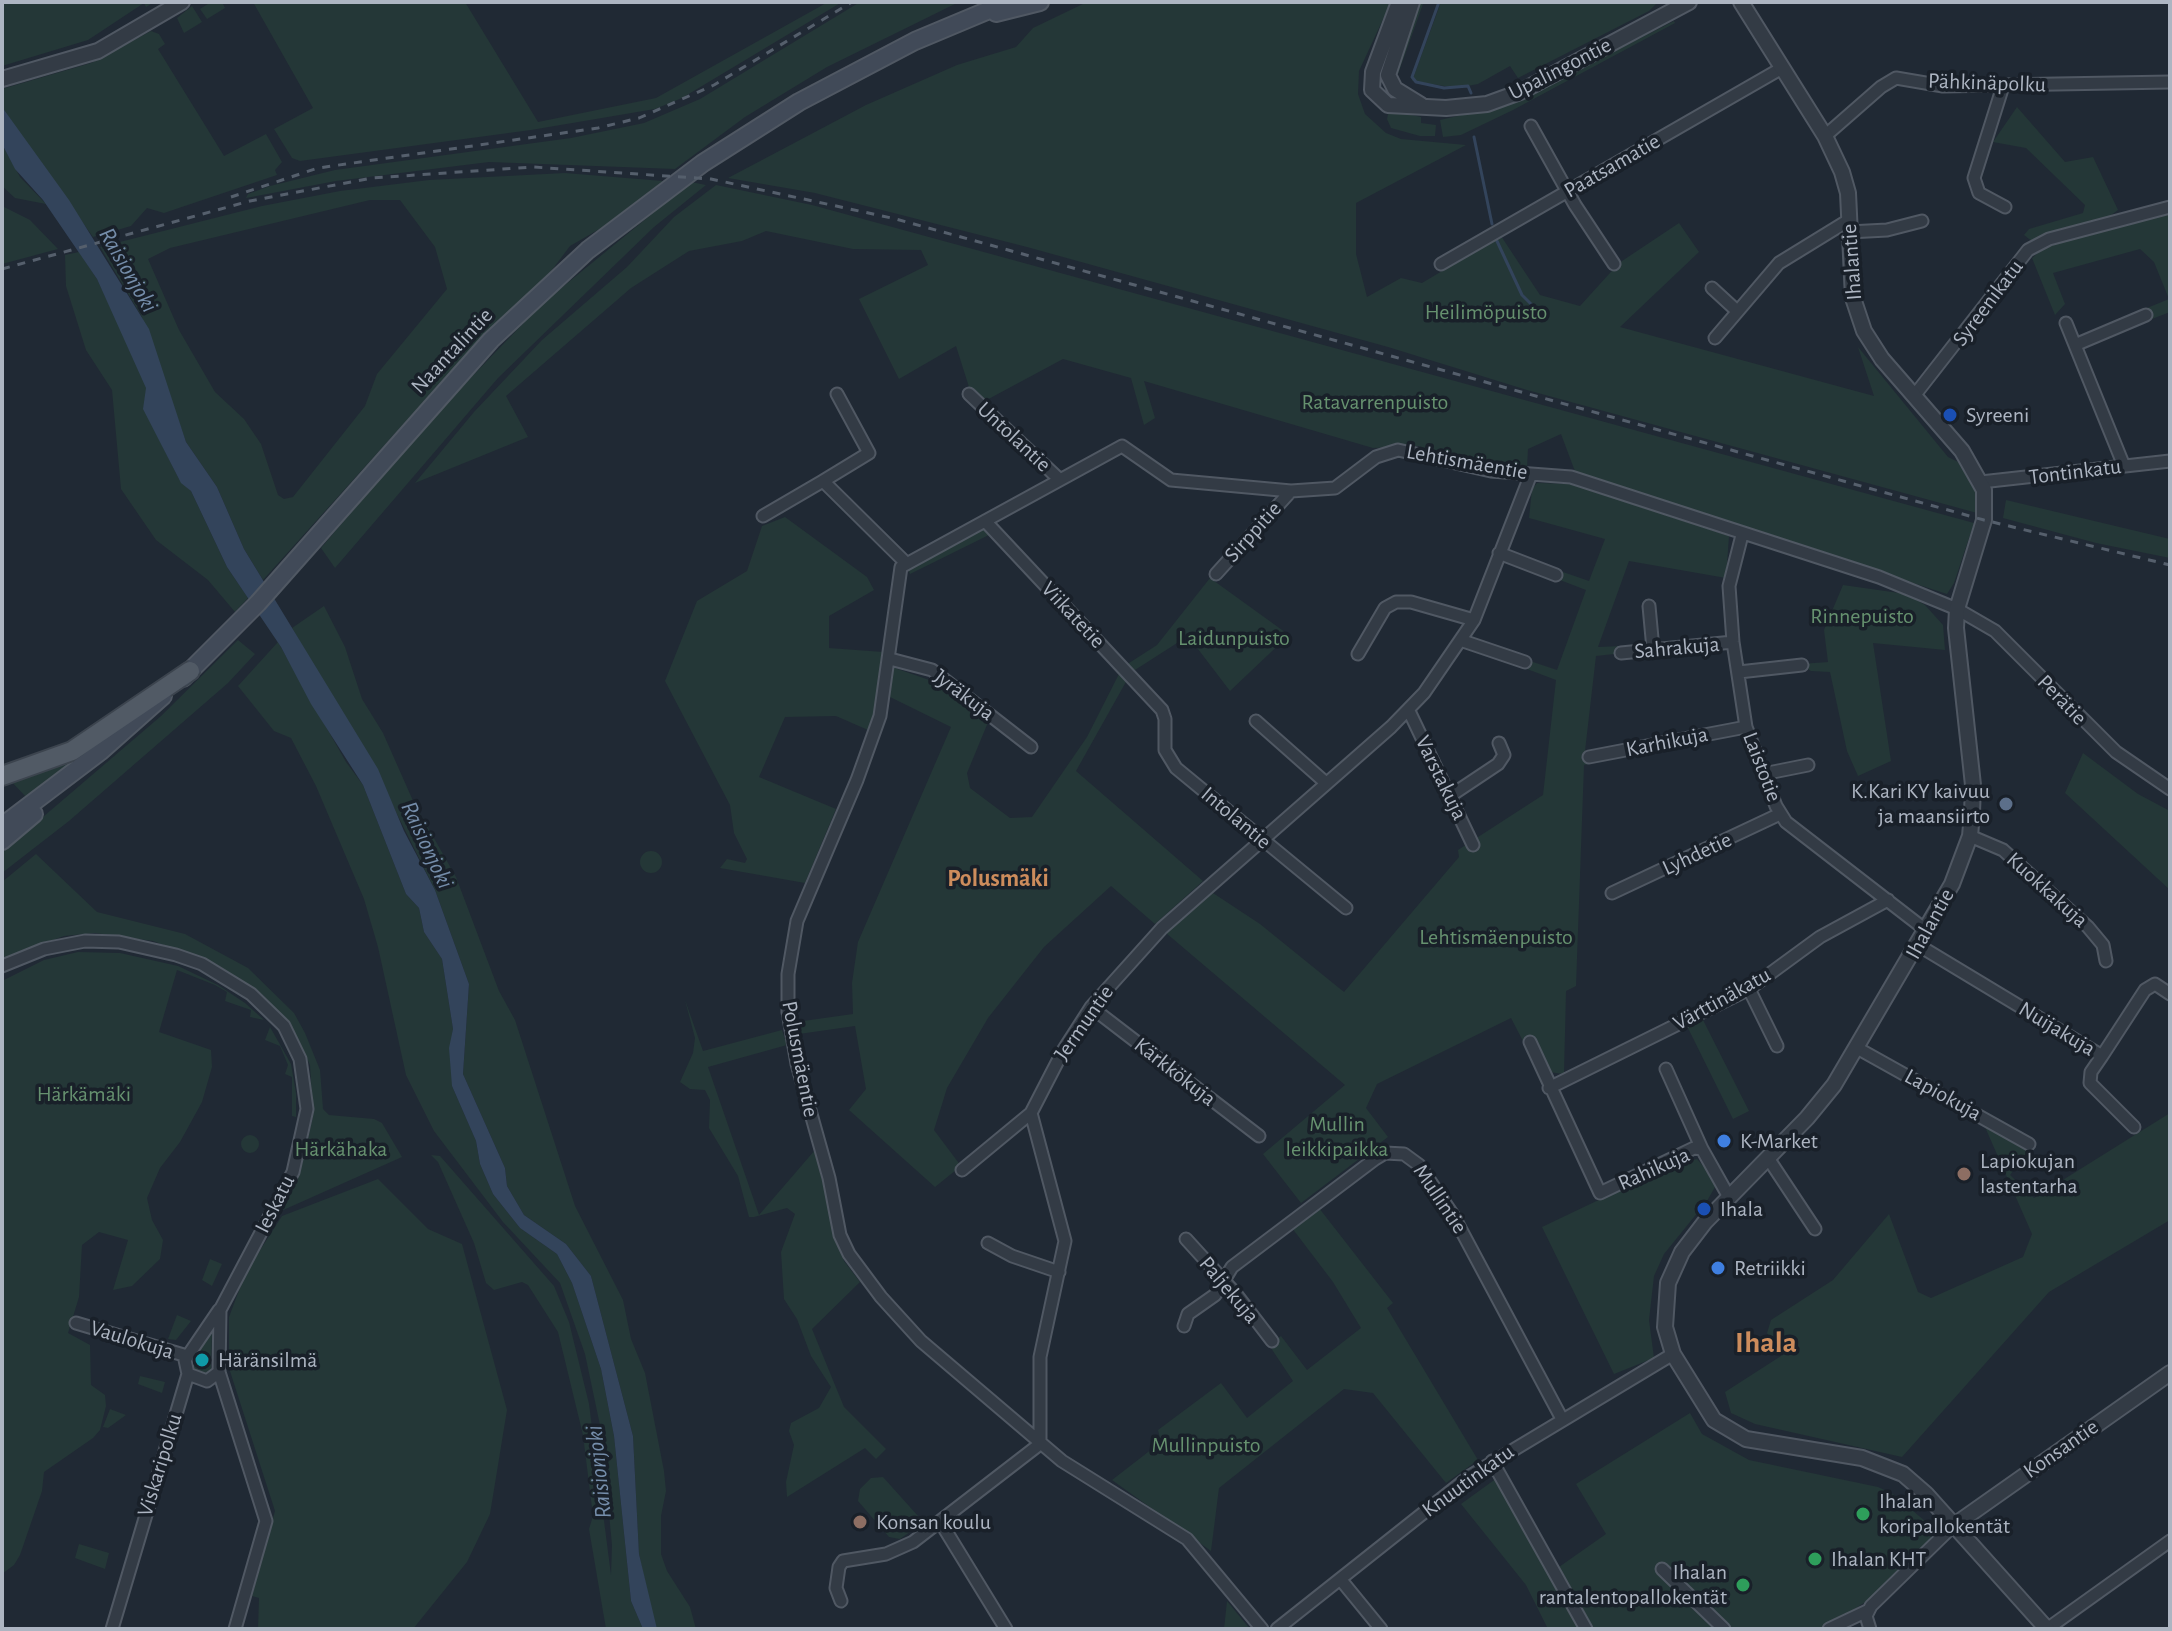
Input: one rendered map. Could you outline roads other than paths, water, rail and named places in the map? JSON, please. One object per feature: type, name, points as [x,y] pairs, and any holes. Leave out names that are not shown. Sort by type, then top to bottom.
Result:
[{"type":"main road","name":"Naantalintie","points":[[2,826],[101,751],[229,633],[466,366],[588,250],[664,191],[766,122],[863,67],[1008,2]]},
{"type":"main road","points":[[964,21],[1040,2]]},
{"type":"main road","points":[[2,776],[72,751],[190,671]]},
{"type":"main road","points":[[2,841],[101,751]]},
{"type":"street","points":[[5,79],[98,51],[182,2]]},
{"type":"street","points":[[1381,71],[1399,2]]},
{"type":"street","points":[[1381,71],[1412,2]]},
{"type":"street","name":"Upalingontie","points":[[1381,71],[1395,89],[1422,106],[1471,107],[1504,98],[1689,2]]},
{"type":"street","name":"Ihalantie","points":[[1741,2],[1825,136],[1846,184],[1852,288],[1860,322],[1876,351],[1962,451],[1981,482],[1985,512],[1957,609],[1955,646],[1973,785],[1970,836],[1952,884],[1927,931],[1857,1048],[1819,1104],[1691,1239],[1668,1283],[1665,1327],[1673,1354],[1705,1411],[1722,1426],[1746,1439],[1862,1458],[1890,1467],[1926,1494],[2047,1629]]},
{"type":"street","name":"Paatsamatie","points":[[1441,264],[1782,68]]},
{"type":"street","name":"Pähkinäpolku","points":[[1825,136],[1881,87],[1896,78],[1933,86],[2170,82]]},
{"type":"street","points":[[2003,86],[1974,178],[1979,193],[2005,207]]},
{"type":"street","points":[[1531,126],[1614,264]]},
{"type":"street","name":"Syreenikatu","points":[[1914,396],[2028,250],[2049,239],[2170,207]]},
{"type":"street","points":[[1715,338],[1779,263],[1849,226],[1887,230],[1922,221]]},
{"type":"street","points":[[1712,288],[1737,311]]},
{"type":"street","points":[[2075,345],[2146,315]]},
{"type":"street","points":[[2066,323],[2124,466]]},
{"type":"street","points":[[763,516],[869,453],[837,394]]},
{"type":"street","name":"Untolantie","points":[[969,394],[1059,479]]},
{"type":"street","name":"Lehtismäentie","points":[[1059,479],[1122,446],[1162,475],[1181,482],[1291,491],[1335,488],[1376,457],[1398,450],[1491,471],[1571,477],[1879,577],[1957,609]]},
{"type":"street","name":"Tontinkatu","points":[[1981,482],[2170,461]]},
{"type":"street","name":"Jermuntie","points":[[1031,1113],[1064,1049],[1091,1007],[1162,928],[1409,711],[1463,641],[1474,620],[1531,474]]},
{"type":"street","points":[[823,481],[906,563],[1059,479]]},
{"type":"street","name":"Sirppitie","points":[[1216,574],[1291,491]]},
{"type":"street","name":"Viikatetie","points":[[985,521],[1162,710]]},
{"type":"street","name":"Laistotie","points":[[1742,535],[1729,586],[1733,642],[1746,727],[1780,814],[1927,931]]},
{"type":"street","points":[[1499,553],[1556,575]]},
{"type":"street","name":"Polusmäentie","points":[[906,563],[897,577],[890,659],[872,740],[792,937],[787,1002],[797,1064],[829,1178],[840,1235],[849,1254],[903,1323],[1040,1444],[1101,1488],[1187,1539],[1262,1629]]},
{"type":"street","points":[[1358,654],[1385,608],[1396,602],[1411,602],[1474,620]]},
{"type":"street","points":[[1649,606],[1653,649]]},
{"type":"street","name":"Perätie","points":[[1957,609],[1995,631],[2116,752],[2170,789]]},
{"type":"street","points":[[1463,641],[1525,662]]},
{"type":"street","name":"Sahrakuja","points":[[1621,653],[1733,642]]},
{"type":"street","name":"Jyräkuja","points":[[890,659],[932,670],[1031,747]]},
{"type":"street","points":[[1739,672],[1802,665]]},
{"type":"street","name":"Intolantie","points":[[1162,710],[1165,719],[1163,744],[1171,763],[1346,908]]},
{"type":"street","name":"Varstakuja","points":[[1409,711],[1473,845]]},
{"type":"street","points":[[1256,721],[1326,783]]},
{"type":"street","name":"Karhikuja","points":[[1589,757],[1746,727]]},
{"type":"street","points":[[1450,796],[1498,764],[1504,755],[1499,743]]},
{"type":"street","points":[[1763,774],[1808,765]]},
{"type":"street","name":"Lyhdetie","points":[[1612,893],[1780,814]]},
{"type":"street","name":"Kuokkakuja","points":[[1970,836],[2003,850],[2088,927],[2103,945],[2106,961]]},
{"type":"street","name":"Värttinäkatu","points":[[1549,1088],[1749,989],[1820,937],[1888,900]]},
{"type":"street","name":"Ieskatu","points":[[2,966],[73,942],[99,940],[146,946],[202,964],[228,979],[270,1011],[284,1026],[300,1059],[306,1083],[307,1109],[300,1149],[286,1189],[220,1310],[219,1372],[266,1521],[235,1629]]},
{"type":"street","name":"Nuijakuja","points":[[1918,945],[2102,1056],[2145,990],[2155,984],[2170,994]]},
{"type":"street","points":[[1749,989],[1777,1046]]},
{"type":"street","name":"Kärkkökuja","points":[[1091,1007],[1259,1136]]},
{"type":"street","points":[[1530,1042],[1549,1088]]},
{"type":"street","name":"Lapiokuja","points":[[1857,1048],[2029,1144]]},
{"type":"street","points":[[2102,1056],[2091,1072],[2090,1083],[2134,1127]]},
{"type":"street","points":[[1666,1069],[1702,1149]]},
{"type":"street","name":"Rahikuja","points":[[1549,1088],[1600,1193],[1680,1153],[1702,1149],[1729,1197]]},
{"type":"street","points":[[841,1601],[836,1588],[843,1561],[900,1549],[941,1523],[1040,1444],[1040,1357],[1059,1272],[1064,1232],[1031,1113],[962,1170]]},
{"type":"street","name":"Mullintie","points":[[1184,1326],[1188,1314],[1215,1295],[1232,1267],[1375,1159],[1385,1153],[1404,1154],[1419,1165],[1453,1215],[1562,1419]]},
{"type":"street","points":[[1768,1158],[1815,1229]]},
{"type":"street","name":"Paljekuja","points":[[1186,1239],[1272,1341]]},
{"type":"street","points":[[988,1243],[1012,1256],[1059,1272]]},
{"type":"street","points":[[187,1356],[220,1310]]},
{"type":"street","name":"Vaulokuja","points":[[76,1323],[187,1356]]},
{"type":"street","name":"Knuutinkatu","points":[[1277,1629],[1492,1461],[1673,1354]]},
{"type":"street","name":"Viskaripolku","points":[[112,1629],[188,1374],[187,1356]]},
{"type":"street","points":[[188,1374],[207,1381],[219,1372]]},
{"type":"street","name":"Konsantie","points":[[1953,1526],[2170,1373]]},
{"type":"street","points":[[1492,1461],[1586,1629]]},
{"type":"street","points":[[941,1523],[1006,1629]]},
{"type":"street","points":[[1829,1629],[1867,1611],[1953,1526]]},
{"type":"street","points":[[2047,1629],[2170,1541]]},
{"type":"street","points":[[1662,1569],[1724,1629]]},
{"type":"street","points":[[1341,1580],[1381,1629]]},
{"type":"street","points":[[1867,1611],[1870,1629]]},
{"type":"water","points":[[2,107],[69,200],[149,329],[186,442],[217,487],[244,549],[378,769],[404,831],[435,890],[469,984],[463,1074],[505,1168],[507,1186],[524,1215],[566,1244],[591,1276],[633,1436],[639,1554],[657,1629],[643,1629],[631,1601],[614,1436],[601,1369],[572,1283],[557,1254],[520,1228],[493,1194],[480,1164],[476,1141],[452,1086],[449,1048],[453,1029],[442,959],[424,932],[419,908],[406,894],[363,785],[311,704],[281,647],[227,567],[191,491],[181,483],[143,409],[146,388],[97,279],[43,200],[15,169],[2,144]]},
{"type":"waterway","points":[[1439,2],[1412,77],[1416,82],[1444,88],[1468,86],[1471,93]]},
{"type":"waterway","points":[[1474,137],[1492,224]]},
{"type":"waterway","points":[[1496,239],[1522,295],[1538,311]]},
{"type":"railway","points":[[231,197],[318,168],[598,128],[639,118],[714,85],[852,2]]},
{"type":"railway","points":[[2,269],[250,201],[372,178],[533,167],[711,179],[896,219],[1984,520],[2170,565]]},
{"type":"place","name":"Syreeni","points":[[1950,415]]},
{"type":"place","name":"K.Kari KY kaivuu ja maansiirto","points":[[2006,804]]},
{"type":"place","name":"K-Market","points":[[1724,1141]]},
{"type":"place","name":"Lapiokujan lastentarha","points":[[1964,1174]]},
{"type":"place","name":"Ihala","points":[[1704,1209]]},
{"type":"place","name":"Retriikki","points":[[1718,1268]]},
{"type":"place","name":"Häränsilmä","points":[[202,1360]]},
{"type":"place","name":"Ihalan koripallokentät","points":[[1863,1514]]},
{"type":"place","name":"Konsan koulu","points":[[860,1522]]},
{"type":"place","name":"Ihalan KHT","points":[[1815,1559]]},
{"type":"place","name":"Ihalan rantalentopallokentät","points":[[1743,1585]]},
{"type":"district","name":"Polusmäki","points":[[998,879]]},
{"type":"district","name":"Ihala","points":[[1766,1343]]},
{"type":"water label","name":"Raisionjoki","points":[[128,270]]},
{"type":"water label","name":"Raisionjoki","points":[[427,845]]},
{"type":"water label","name":"Raisionjoki","points":[[599,1472]]},
{"type":"park label","name":"Heilimöpuisto","points":[[1486,312]]},
{"type":"park label","name":"Ratavarrenpuisto","points":[[1375,402]]},
{"type":"park label","name":"Rinnepuisto","points":[[1862,616]]},
{"type":"park label","name":"Laidunpuisto","points":[[1234,638]]},
{"type":"park label","name":"Lehtismäenpuisto","points":[[1496,937]]},
{"type":"park label","name":"Härkämäki","points":[[84,1094]]},
{"type":"park label","name":"Mullin leikkipaikka","points":[[1337,1136]]},
{"type":"park label","name":"Härkähaka","points":[[341,1149]]},
{"type":"park label","name":"Mullinpuisto","points":[[1206,1445]]}]
